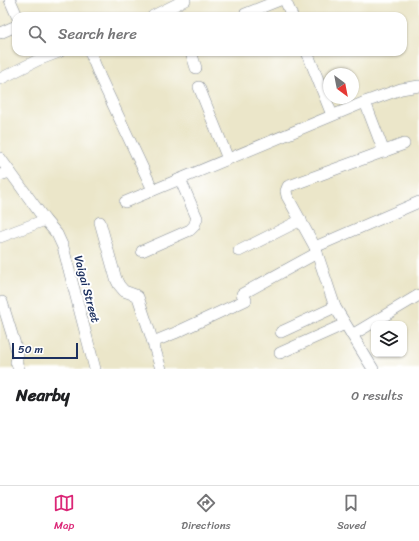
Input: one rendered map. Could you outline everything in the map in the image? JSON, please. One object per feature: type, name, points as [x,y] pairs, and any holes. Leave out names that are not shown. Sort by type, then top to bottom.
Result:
[{"type":"street","points":[[10,0],[14,12]]},
{"type":"street","points":[[164,12],[174,8],[185,0]]},
{"type":"street","points":[[250,12],[280,0]]},
{"type":"street","points":[[286,0],[290,12]]},
{"type":"street","points":[[0,33],[12,28]]},
{"type":"street","points":[[0,79],[36,56]]},
{"type":"street","points":[[92,56],[153,190]]},
{"type":"street","points":[[192,56],[196,68]]},
{"type":"street","points":[[309,56],[332,115]]},
{"type":"street","points":[[125,202],[332,115],[401,89],[419,86]]},
{"type":"street","points":[[199,87],[228,159]]},
{"type":"street","points":[[365,102],[384,152]]},
{"type":"street","points":[[373,369],[335,308],[316,250],[287,196],[286,191],[288,186],[404,144]]},
{"type":"street","name":"Vaigai Street","points":[[0,158],[5,173],[57,234],[63,247],[95,369]]},
{"type":"street","points":[[142,251],[190,230],[194,226],[196,218],[180,179]]},
{"type":"street","points":[[153,342],[175,333],[244,297],[316,250],[419,202]]},
{"type":"street","points":[[0,237],[45,220]]},
{"type":"street","points":[[239,251],[301,220]]},
{"type":"street","points":[[100,222],[116,279],[121,289],[138,297],[161,369]]},
{"type":"street","points":[[352,335],[419,295]]},
{"type":"street","points":[[2,302],[18,354],[16,362],[19,369]]},
{"type":"street","points":[[281,332],[335,308]]},
{"type":"street","points":[[280,354],[345,324]]}]
